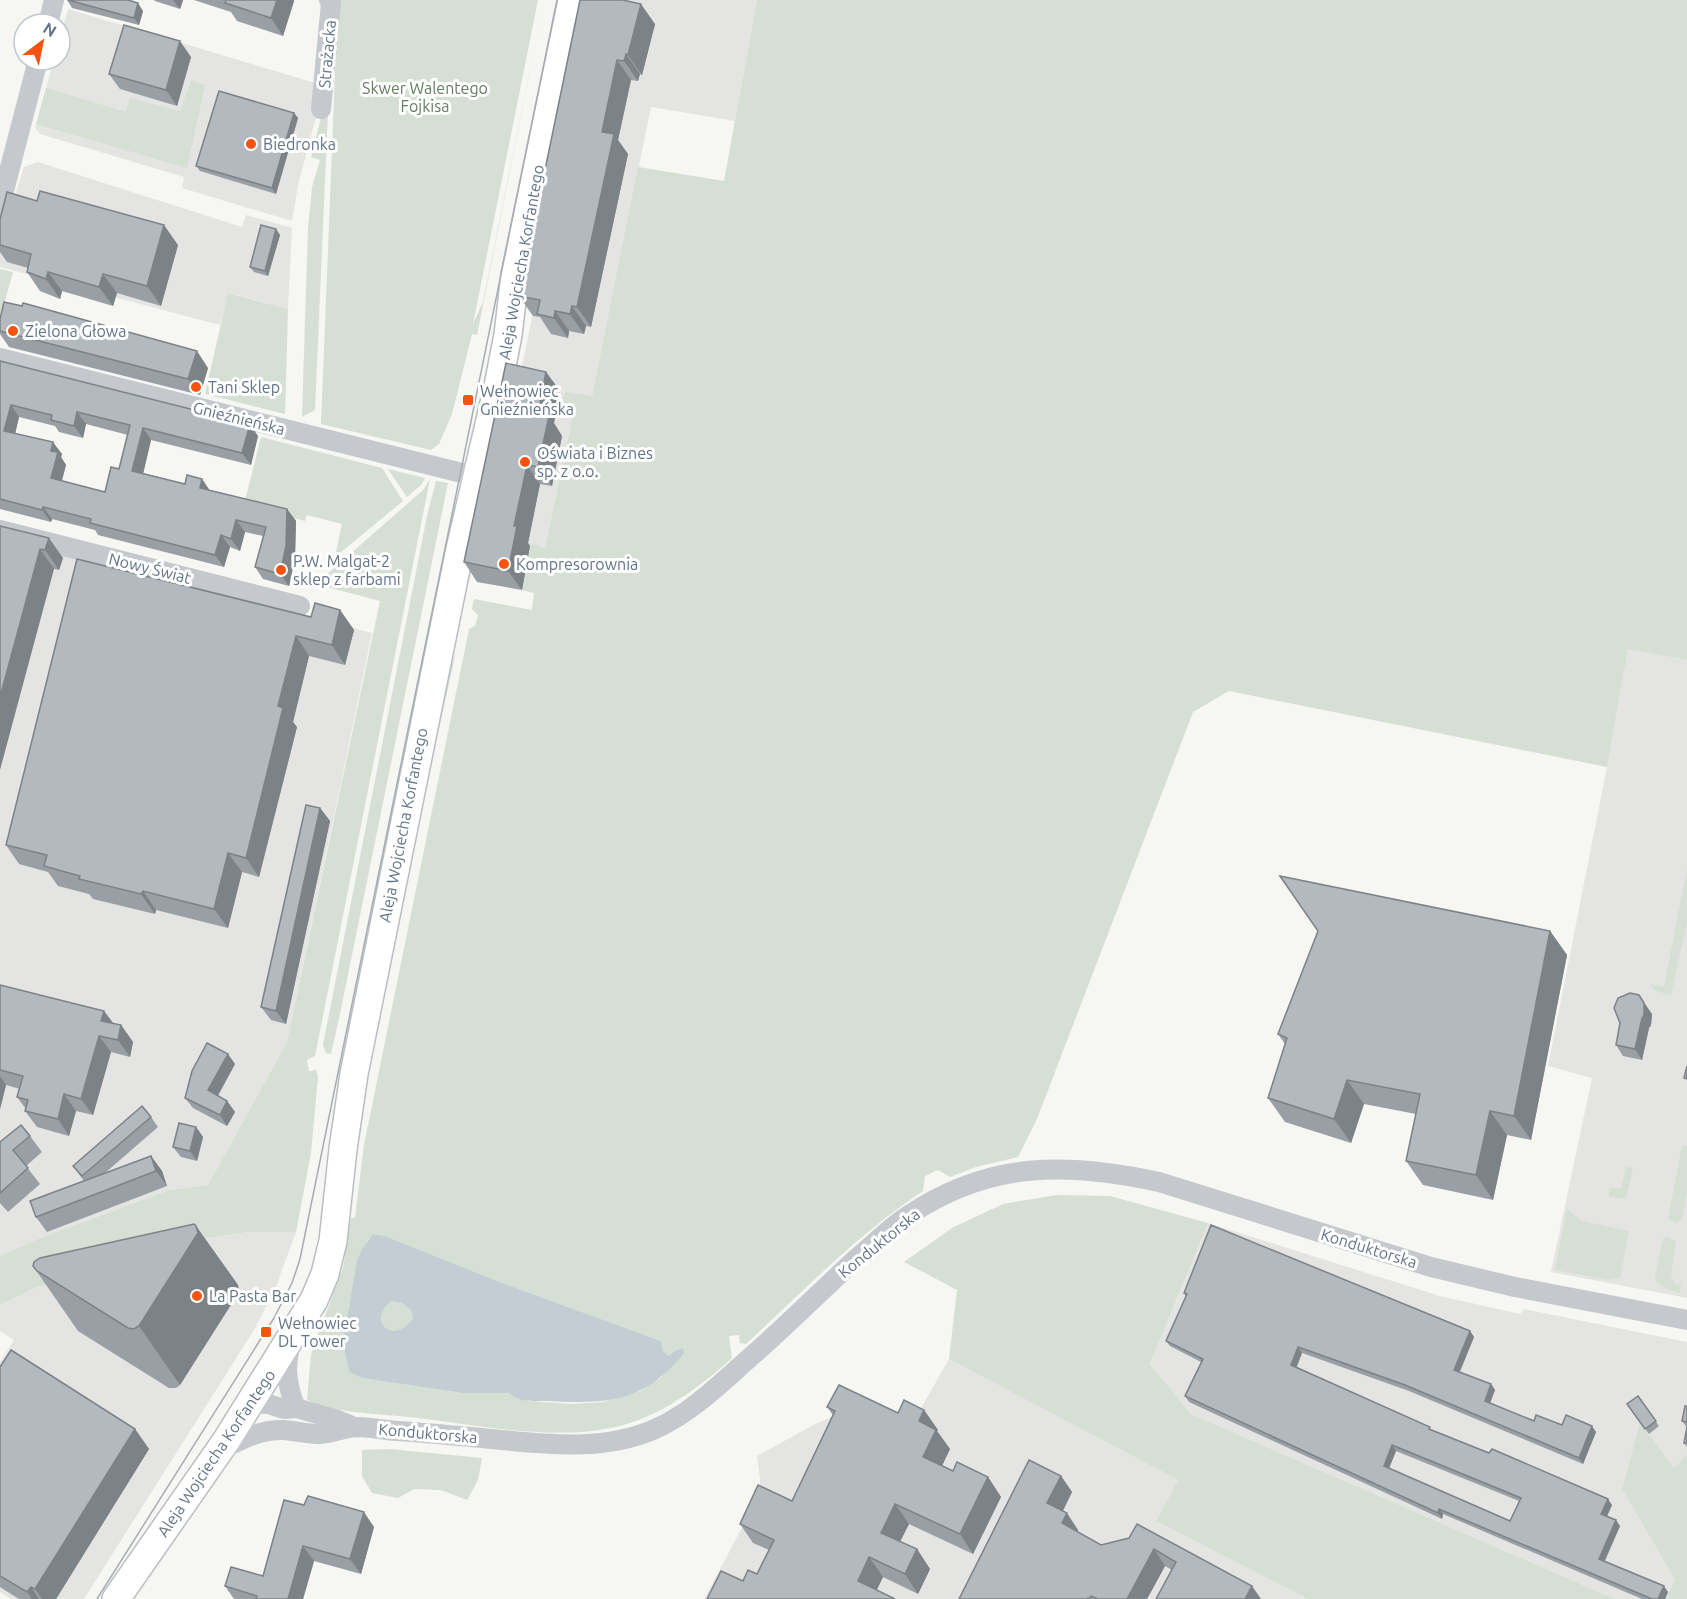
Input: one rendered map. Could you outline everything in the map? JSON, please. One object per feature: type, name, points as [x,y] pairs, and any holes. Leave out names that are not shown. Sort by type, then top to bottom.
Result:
[{"type":"main road","name":"Aleja Wojciecha Korfantego","points":[[116,1599],[220,1450],[295,1334],[325,1274],[333,1241],[354,1074],[457,559],[478,477],[504,354],[515,275],[572,0]]},
{"type":"street","name":"Strażacka","points":[[321,109],[331,3],[329,0]]},
{"type":"street","points":[[0,206],[35,72]]},
{"type":"street","name":"Gnieźnieńska","points":[[0,358],[478,477]]},
{"type":"street","name":"Nowy Świat","points":[[0,530],[300,606]]},
{"type":"street","name":"Konduktorska","points":[[220,1450],[246,1436],[261,1432],[282,1430],[309,1434],[354,1427],[529,1443],[580,1445],[611,1442],[646,1433],[679,1416],[706,1396],[792,1320],[866,1250],[907,1216],[937,1198],[999,1175],[1054,1168],[1119,1173],[1159,1182],[1431,1267],[1524,1289],[1687,1320]]},
{"type":"street","points":[[295,1334],[286,1358],[286,1368],[289,1392],[296,1408]]},
{"type":"street","points":[[250,1403],[282,1430]]},
{"type":"street","name":"Konduktorska","points":[[250,1403],[296,1408],[354,1427]]},
{"type":"shaded area","points":[[597,0],[757,0],[735,121],[651,107],[592,396],[564,391],[563,402],[575,405],[545,548],[487,537]]},
{"type":"shaded area","points":[[68,9],[322,85],[319,106],[298,185],[292,221],[182,188],[184,177],[40,134],[35,128],[51,72],[72,72],[72,12],[67,12]]},
{"type":"shaded area","points":[[38,162],[242,227],[246,215],[292,228],[288,309],[229,293],[220,325],[0,267],[0,245],[24,167]]},
{"type":"shaded area","points":[[0,536],[372,633],[287,1042],[208,1185],[169,1190],[35,1240],[0,1256]]},
{"type":"shaded area","points":[[1628,648],[1687,660],[1687,1298],[1551,1272],[1592,1078],[1548,1066]]},
{"type":"shaded area","points":[[1208,1223],[1440,1296],[1520,1314],[1524,1309],[1687,1342],[1687,1454],[1674,1468],[1640,1424],[1622,1489],[1675,1580],[1666,1599],[1615,1599],[1191,1414],[1150,1364]]},
{"type":"shaded area","points":[[249,1232],[296,1232],[275,1289],[254,1330],[84,1599],[11,1599],[0,1592],[0,1362],[14,1340],[0,1331],[0,1305],[35,1288],[200,1239]]},
{"type":"shaded area","points":[[373,1234],[385,1236],[500,1282],[661,1341],[663,1351],[669,1356],[674,1351],[683,1348],[684,1353],[669,1370],[639,1391],[623,1397],[589,1402],[527,1401],[509,1393],[462,1393],[362,1378],[349,1372],[343,1344],[357,1261],[362,1249]],"holes":[[[391,1301],[402,1303],[411,1310],[413,1318],[406,1326],[391,1331],[382,1324],[381,1317],[384,1309]]]},
{"type":"shaded area","points":[[949,1359],[1178,1480],[1156,1521],[1308,1599],[704,1599],[759,1496],[760,1479],[757,1456],[817,1423],[864,1404],[911,1426]]},
{"type":"green space","name":"Skwer Walentego Fojkisa","points":[[338,0],[538,0],[473,324],[483,302],[544,0],[477,335],[472,334],[452,414],[439,444],[431,450],[321,424]]},
{"type":"green space","points":[[757,0],[1687,0],[1687,660],[1628,649],[1607,767],[1229,691],[1193,712],[1037,1119],[1018,1157],[976,1167],[950,1177],[938,1170],[925,1176],[923,1191],[853,1244],[746,1344],[740,1343],[739,1335],[729,1336],[732,1358],[721,1368],[673,1403],[647,1417],[607,1429],[551,1433],[329,1408],[307,1400],[311,1355],[322,1321],[348,1323],[343,1344],[349,1372],[362,1378],[462,1393],[509,1393],[529,1401],[571,1404],[602,1402],[640,1391],[662,1377],[669,1356],[663,1351],[661,1341],[500,1282],[385,1236],[374,1234],[367,1241],[349,1317],[324,1318],[343,1268],[351,1218],[355,1218],[364,1145],[469,629],[475,626],[478,615],[472,609],[474,599],[532,610],[534,593],[522,590],[531,544],[545,548],[575,405],[562,402],[565,391],[592,396],[638,167],[724,181]]},
{"type":"green space","points":[[191,81],[205,85],[187,168],[36,124],[46,88],[126,112],[130,98],[180,111]]},
{"type":"green space","points":[[323,110],[328,111],[315,410],[302,417],[308,228],[312,187],[320,160],[311,157]]},
{"type":"green space","points":[[0,269],[13,272],[0,319]]},
{"type":"green space","points":[[228,293],[288,309],[285,414],[205,394]]},
{"type":"green space","points":[[261,437],[382,468],[403,501],[335,557],[342,524],[307,515],[305,521],[244,505]]},
{"type":"green space","points":[[388,469],[425,478],[421,485],[407,497]]},
{"type":"green space","points":[[430,479],[315,1056],[307,1060],[309,1071],[316,1070],[318,1077],[311,1153],[296,1232],[249,1232],[200,1239],[35,1288],[0,1305],[0,1256],[35,1240],[169,1190],[208,1185],[287,1042],[380,601],[316,584],[423,490]]},
{"type":"green space","points":[[436,481],[448,483],[331,1054],[326,1053],[323,1045],[427,516]]},
{"type":"green space","points":[[456,652],[355,1140],[359,1104],[438,706]]},
{"type":"green space","points":[[1687,869],[1687,922],[1671,995],[1655,991],[1650,984],[1664,987]]},
{"type":"green space","points":[[1682,1146],[1687,1146],[1687,1192],[1682,1219],[1676,1223],[1668,1219]]},
{"type":"green space","points":[[1626,1167],[1633,1168],[1626,1199],[1609,1197],[1609,1189],[1612,1187],[1621,1189]]},
{"type":"green space","points":[[1057,1195],[1110,1196],[1208,1223],[1150,1364],[1191,1414],[1615,1599],[1308,1599],[1156,1521],[1178,1480],[949,1359],[957,1290],[904,1262],[952,1228],[1003,1204]]},
{"type":"green space","points":[[1567,1209],[1582,1221],[1629,1231],[1620,1278],[1609,1280],[1555,1270]]},
{"type":"green space","points":[[1666,1236],[1676,1242],[1671,1276],[1675,1283],[1681,1285],[1680,1293],[1656,1282],[1655,1276],[1663,1239]]},
{"type":"green space","points":[[391,1301],[402,1303],[411,1310],[413,1318],[406,1326],[391,1331],[385,1329],[381,1324],[381,1318],[383,1310]]},
{"type":"green space","points":[[1640,1423],[1674,1468],[1687,1454],[1687,1599],[1666,1599],[1675,1580],[1622,1489]]},
{"type":"green space","points":[[389,1449],[482,1458],[478,1480],[467,1500],[441,1490],[414,1489],[398,1498],[372,1493],[362,1476],[362,1450]]},
{"type":"building","points":[[68,0],[128,0],[138,3],[134,18]]},
{"type":"building","points":[[226,0],[277,0],[271,18],[225,3]]},
{"type":"building","points":[[580,0],[623,0],[641,4],[628,55],[626,54],[624,61],[617,60],[602,132],[614,134],[577,307],[572,306],[570,314],[555,311],[554,318],[537,314],[540,300],[519,296]]},
{"type":"building","points":[[124,25],[180,41],[166,90],[109,74]]},
{"type":"building","points":[[219,91],[294,113],[272,188],[196,166]]},
{"type":"building","points":[[40,191],[164,225],[147,286],[103,274],[99,287],[48,272],[46,279],[27,272],[31,254],[0,245],[0,219],[7,192],[37,201]]},
{"type":"building","points":[[261,225],[276,229],[265,271],[250,267]]},
{"type":"building","points":[[4,302],[22,306],[23,303],[197,351],[188,379],[0,331]]},
{"type":"building","points":[[0,361],[250,424],[242,453],[143,428],[132,471],[185,484],[187,475],[202,479],[200,488],[287,509],[286,546],[280,574],[255,567],[266,527],[236,520],[231,539],[221,535],[215,555],[90,523],[91,519],[0,499]],"holes":[[[11,405],[52,415],[51,420],[74,426],[77,412],[130,425],[119,469],[111,467],[105,492],[51,478],[58,452],[51,451],[53,442],[4,431]]]},
{"type":"building","points":[[506,363],[546,372],[538,414],[549,416],[538,467],[527,465],[514,526],[517,526],[508,571],[464,562]]},
{"type":"building","points":[[0,526],[49,538],[45,550],[40,549],[0,697]]},
{"type":"building","points":[[77,559],[311,617],[315,603],[340,610],[332,645],[296,636],[278,706],[283,708],[246,858],[228,853],[214,909],[143,891],[141,894],[79,879],[80,876],[44,866],[47,855],[6,845]]},
{"type":"building","points":[[306,805],[320,808],[276,1011],[261,1007]]},
{"type":"building","points":[[1280,876],[1550,931],[1514,1116],[1490,1111],[1476,1175],[1406,1161],[1420,1094],[1347,1080],[1334,1119],[1268,1098],[1287,1038],[1278,1034],[1318,931]]},
{"type":"building","points":[[0,985],[104,1011],[101,1021],[121,1025],[118,1040],[99,1036],[81,1099],[64,1094],[58,1119],[25,1111],[28,1100],[17,1097],[23,1076],[0,1070]]},
{"type":"building","points":[[1630,993],[1639,995],[1644,1003],[1644,1015],[1635,1049],[1616,1045],[1620,1023],[1614,1008],[1618,998]]},
{"type":"building","points":[[207,1043],[228,1054],[208,1090],[227,1101],[220,1115],[185,1098],[192,1071]]},
{"type":"building","points":[[142,1106],[151,1117],[82,1176],[73,1166]]},
{"type":"building","points":[[179,1123],[196,1127],[190,1151],[173,1147]]},
{"type":"building","points":[[21,1125],[30,1136],[13,1150],[28,1168],[0,1193],[0,1142]]},
{"type":"building","points":[[151,1156],[156,1171],[36,1217],[30,1201]]},
{"type":"building","points":[[194,1224],[198,1233],[139,1326],[134,1329],[128,1328],[37,1271],[33,1266],[34,1262],[40,1258]]},
{"type":"building","points":[[1211,1225],[1470,1331],[1454,1370],[1491,1384],[1485,1401],[1534,1421],[1536,1415],[1562,1425],[1566,1415],[1592,1426],[1579,1458],[1405,1385],[1298,1347],[1291,1365],[1430,1427],[1429,1429],[1489,1453],[1492,1449],[1608,1499],[1601,1514],[1616,1520],[1599,1559],[1664,1586],[1658,1599],[1652,1599],[1439,1509],[1438,1513],[1185,1396],[1203,1359],[1166,1341],[1187,1294],[1184,1293]],"holes":[[[1392,1445],[1521,1498],[1510,1521],[1384,1466]]]},
{"type":"building","points":[[11,1350],[135,1429],[35,1589],[31,1587],[27,1592],[0,1576],[0,1367]]},
{"type":"building","points":[[839,1385],[898,1413],[904,1400],[924,1410],[919,1421],[936,1430],[923,1457],[953,1471],[957,1462],[988,1477],[960,1534],[895,1504],[881,1533],[917,1549],[905,1574],[869,1557],[858,1581],[895,1599],[707,1599],[721,1571],[743,1581],[748,1570],[757,1574],[774,1540],[740,1524],[758,1485],[792,1501],[835,1411],[827,1407]]},
{"type":"building","points":[[1638,1396],[1656,1421],[1645,1429],[1627,1404]]},
{"type":"building","points":[[1685,1406],[1687,1406],[1687,1422],[1682,1421]]},
{"type":"building","points":[[1687,1427],[1687,1443],[1684,1443]]},
{"type":"building","points":[[1029,1460],[1061,1476],[1047,1503],[1067,1513],[1062,1523],[1101,1545],[1129,1538],[1137,1524],[1252,1586],[1245,1599],[1156,1599],[1176,1562],[1154,1549],[1127,1599],[1098,1599],[1091,1596],[1090,1599],[959,1599]]},
{"type":"building","points":[[308,1496],[364,1512],[350,1559],[303,1546],[288,1599],[256,1599],[257,1596],[225,1586],[231,1567],[263,1576],[284,1500],[304,1505]]},
{"type":"tram line","points":[[97,1599],[274,1318],[292,1283],[300,1259],[557,0]]},
{"type":"place","name":"Biedronka","points":[[251,144]]},
{"type":"place","name":"Zielona Głowa","points":[[13,331]]},
{"type":"place","name":"Tani Sklep","points":[[196,387]]},
{"type":"place","name":"Wełnowiec Gnieźnieńska","points":[[468,400]]},
{"type":"place","name":"Oświata i Biznes sp. z o.o.","points":[[525,462]]},
{"type":"place","name":"Kompresorownia","points":[[504,564]]},
{"type":"place","name":"P.W. Malgat-2 sklep z farbami","points":[[281,570]]},
{"type":"place","name":"La Pasta Bar","points":[[197,1296]]},
{"type":"place","name":"Wełnowiec DL Tower","points":[[266,1332]]}]
